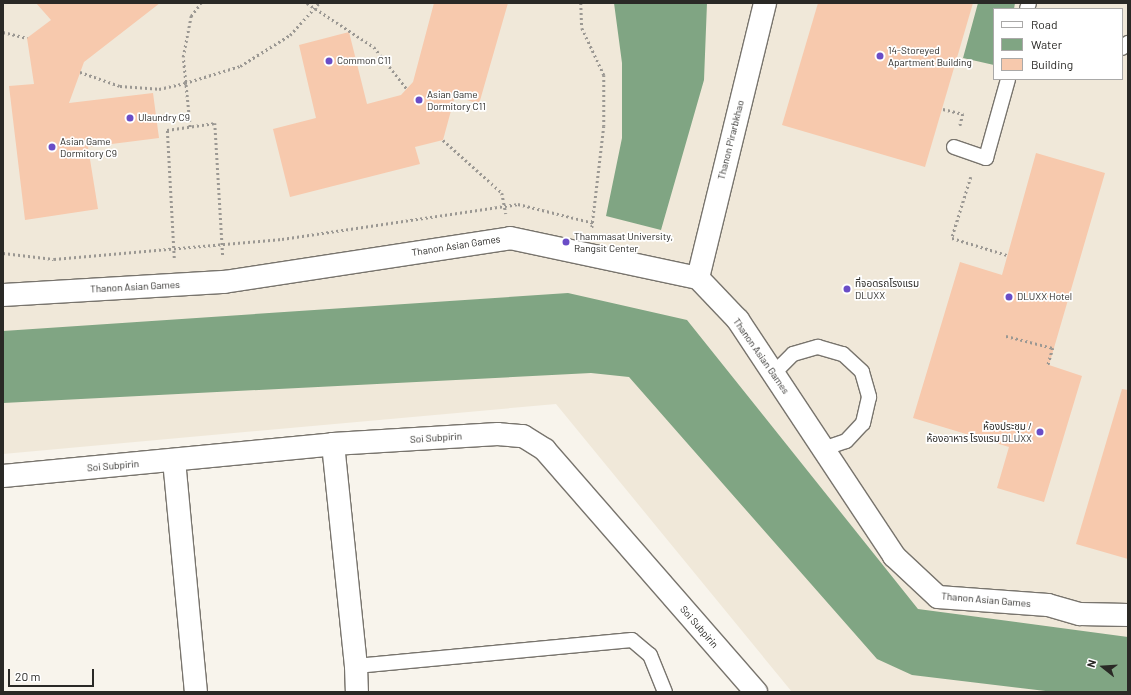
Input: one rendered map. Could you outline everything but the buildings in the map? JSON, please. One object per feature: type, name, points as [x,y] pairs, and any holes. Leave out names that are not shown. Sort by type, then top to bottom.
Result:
[{"type":"street","name":"Thanon Pirarbkhao","points":[[698,278],[765,3]]},
{"type":"street","name":"Thanon Asian Games","points":[[3,295],[224,282],[510,238],[698,278],[738,320],[894,556],[938,597],[1048,605],[1080,614],[1128,615]]},
{"type":"street","name":"Soi Subpirin","points":[[3,476],[333,444],[498,434],[523,436],[545,450],[756,692]]},
{"type":"street","points":[[333,444],[356,666],[357,692]]},
{"type":"street","points":[[174,460],[196,692]]},
{"type":"lane","points":[[954,147],[986,158],[1008,80]]},
{"type":"lane","points":[[774,373],[793,354],[818,348],[843,354],[862,372],[869,397],[864,423],[846,442],[823,449]]},
{"type":"lane","points":[[356,666],[632,640],[650,655],[665,692]]},
{"type":"path","points":[[190,126],[185,83],[184,50],[191,16],[201,3]]},
{"type":"path","points":[[308,3],[374,47],[406,89]]},
{"type":"path","points":[[80,72],[120,86],[160,89],[185,83],[240,66],[290,35],[319,3]]},
{"type":"path","points":[[3,32],[27,38]]},
{"type":"path","points":[[176,285],[167,130],[215,123],[224,282]]},
{"type":"path","points":[[443,140],[502,193],[510,238]]},
{"type":"path","points":[[977,155],[952,238],[1007,255]]},
{"type":"path","points":[[3,254],[54,259],[174,247],[290,238],[518,204],[594,223]]},
{"type":"path","points":[[1006,336],[1053,348],[1048,365]]},
{"type":"shaded area","name":"Thammasat University, Rangsit Center","points":[[3,3],[1128,3],[1128,692],[792,692],[556,404],[3,454]]},
{"type":"water","points":[[614,3],[707,3],[704,80],[661,230],[606,216],[622,138],[622,63]]},
{"type":"water","points":[[978,3],[1015,3],[1014,8],[993,8],[993,65],[963,58]]},
{"type":"water","points":[[568,293],[687,320],[918,609],[1128,637],[1128,692],[1054,692],[912,675],[877,659],[629,377],[591,373],[3,403],[3,331]]},
{"type":"place","name":"14-Storeyed Apartment Building","points":[[880,56]]},
{"type":"place","name":"Common C11","points":[[329,61]]},
{"type":"place","name":"Asian Game Dormitory C11","points":[[419,100]]},
{"type":"place","name":"Ulaundry C9","points":[[130,118]]},
{"type":"place","name":"Asian Game Dormitory C9","points":[[52,147]]},
{"type":"place","name":"Thammasat University, Rangsit Center","points":[[566,242]]},
{"type":"place","name":"ที่จอดรถโรงแรม DLUXX","points":[[847,289]]},
{"type":"place","name":"DLUXX Hotel","points":[[1009,297]]},
{"type":"place","name":"ห้องประชุม / ห้องอาหาร โรงแรม DLUXX","points":[[1040,432]]}]
